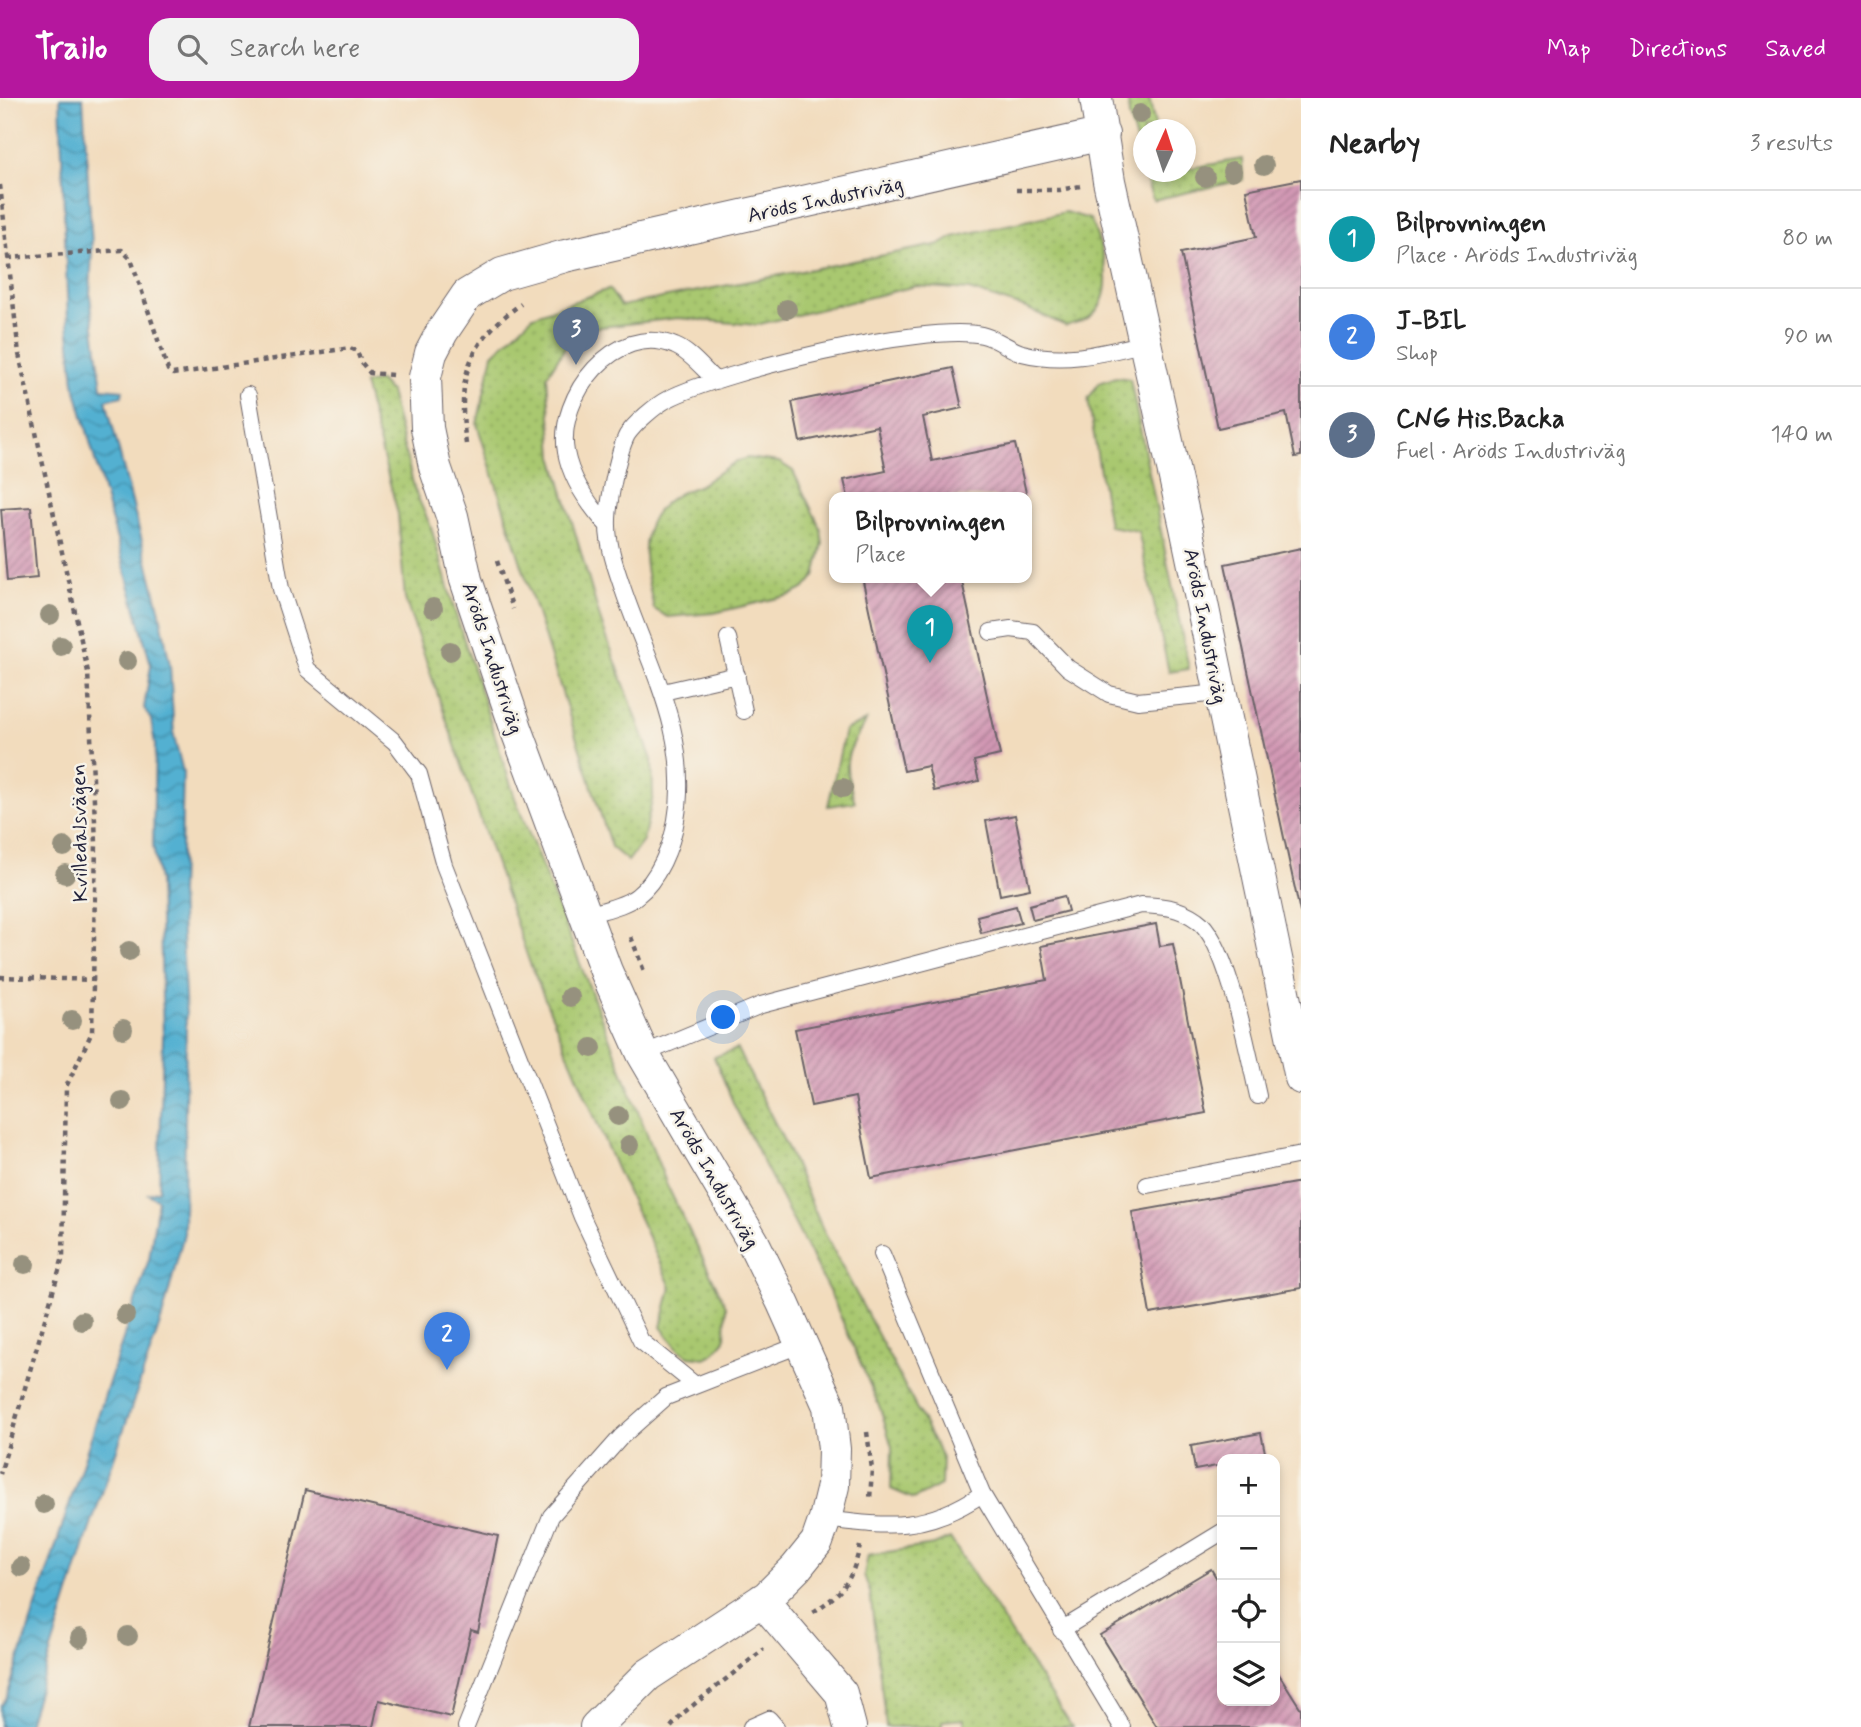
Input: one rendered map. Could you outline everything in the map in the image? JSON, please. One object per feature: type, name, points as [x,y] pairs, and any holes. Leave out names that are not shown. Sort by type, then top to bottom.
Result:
[{"type":"street","name":"Aröds Industriväg","points":[[1096,98],[1110,181],[1301,1078]]},
{"type":"street","name":"Aröds Industriväg","points":[[596,1727],[648,1675],[762,1600],[796,1568],[817,1542],[825,1519],[833,1486],[834,1449],[828,1406],[802,1344],[753,1242],[643,1054],[585,916],[517,732],[466,580],[426,428],[425,377],[431,353],[467,295],[502,274],[565,256],[1103,134]]},
{"type":"street","points":[[762,1600],[841,1693],[850,1727]]},
{"type":"lane","points":[[585,916],[636,897],[653,878],[673,841],[681,772],[678,745],[663,692],[618,575],[608,526],[615,473],[628,434],[665,400],[716,381],[788,361],[915,336],[982,335],[1021,353],[1070,360],[1146,343]]},
{"type":"lane","points":[[608,526],[587,503],[566,452],[566,430],[584,382],[612,351],[638,341],[661,341],[679,347],[716,381]]},
{"type":"lane","points":[[248,395],[281,589],[307,669],[395,742],[419,774],[444,865],[582,1217],[641,1341],[694,1384]]},
{"type":"lane","points":[[991,632],[1011,629],[1033,632],[1068,668],[1109,694],[1138,701],[1219,693]]},
{"type":"lane","points":[[728,638],[744,711]]},
{"type":"lane","points":[[663,692],[737,675]]},
{"type":"lane","points":[[643,1054],[761,1005],[1141,905],[1173,906],[1200,921],[1227,967],[1258,1096]]},
{"type":"lane","points":[[1147,1185],[1301,1155]]},
{"type":"lane","points":[[883,1254],[982,1494],[1061,1630],[1122,1727]]},
{"type":"lane","points":[[466,1727],[551,1516],[643,1416],[666,1397],[802,1344]]},
{"type":"lane","points":[[825,1519],[894,1527],[954,1513],[982,1494]]},
{"type":"lane","points":[[1061,1630],[1217,1535]]},
{"type":"lane","points":[[751,1727],[769,1719],[776,1727]]},
{"type":"path","points":[[1013,190],[1060,190],[1110,181]]},
{"type":"path","name":"Kvilledalsvägen","points":[[0,185],[19,354],[88,672],[96,843],[92,1032],[66,1087],[63,1257],[0,1475]]},
{"type":"path","points":[[8,258],[111,248],[122,250],[131,259],[168,370],[173,374],[350,348],[357,351],[360,362],[370,373],[425,377]]},
{"type":"path","points":[[467,453],[462,396],[472,353],[494,322],[529,298]]},
{"type":"path","points":[[495,553],[516,620]]},
{"type":"path","points":[[619,905],[646,976]]},
{"type":"path","points":[[0,977],[95,980]]},
{"type":"path","points":[[671,1727],[682,1714],[724,1679],[835,1598],[849,1582],[865,1524],[872,1469],[866,1429]]},
{"type":"green space","points":[[1128,98],[1149,98],[1154,119],[1133,119],[1133,131]]},
{"type":"green space","points":[[1242,159],[1243,180],[1153,200],[1147,182],[1196,182],[1196,167]]},
{"type":"green space","points":[[1065,212],[1090,219],[1106,269],[1104,295],[1099,306],[1091,316],[1066,326],[1026,308],[969,290],[916,286],[756,325],[678,318],[576,330],[547,376],[553,456],[601,622],[652,760],[653,796],[643,841],[628,861],[611,847],[477,424],[493,354],[533,316],[609,289],[621,306],[941,244],[953,237]]},
{"type":"green space","points":[[1116,377],[1130,379],[1189,669],[1169,672],[1138,531],[1109,526],[1088,399],[1099,383]]},
{"type":"green space","points":[[380,381],[390,392],[415,491],[431,527],[455,612],[515,798],[667,1185],[726,1306],[725,1340],[713,1354],[705,1358],[689,1356],[679,1350],[661,1327],[671,1287],[616,1168],[529,961],[405,599],[398,514],[364,384]]},
{"type":"green space","points":[[747,458],[779,462],[793,471],[821,529],[823,544],[815,576],[805,588],[791,595],[714,613],[668,617],[654,609],[647,578],[645,547],[652,519],[661,507],[675,496]]},
{"type":"green space","points":[[866,721],[847,760],[848,777],[855,802],[828,806],[845,730]]},
{"type":"green space","points":[[737,1049],[787,1147],[823,1230],[942,1457],[941,1485],[914,1499],[891,1489],[892,1447],[880,1408],[832,1297],[735,1107],[714,1057]]},
{"type":"green space","points":[[950,1538],[1072,1727],[965,1727],[964,1719],[942,1721],[942,1727],[886,1727],[870,1592],[864,1575],[868,1555],[934,1545]]},
{"type":"water","points":[[60,98],[83,98],[92,246],[90,296],[102,388],[123,390],[122,396],[106,400],[159,608],[170,665],[174,736],[183,772],[180,894],[186,1018],[184,1233],[162,1318],[86,1540],[27,1727],[0,1727],[0,1706],[6,1699],[149,1259],[158,1200],[148,1194],[159,1190],[163,1037],[159,881],[153,845],[155,745],[151,720],[144,708],[151,665],[74,383],[68,323]]},
{"type":"building","points":[[1301,179],[1301,456],[1295,457],[1286,413],[1218,428],[1181,253],[1256,237],[1246,190]]},
{"type":"building","points":[[953,368],[962,408],[923,417],[932,461],[1015,444],[1026,492],[847,492],[844,480],[886,471],[877,426],[800,442],[792,402]]},
{"type":"building","points":[[31,507],[37,578],[7,581],[1,509]]},
{"type":"building","points":[[1301,548],[1301,912],[1300,912],[1225,564]]},
{"type":"building","points":[[863,583],[962,583],[1000,755],[974,761],[979,781],[934,791],[928,766],[904,771]]},
{"type":"building","points":[[1015,815],[1030,889],[1000,895],[986,821]]},
{"type":"building","points":[[1064,896],[1068,911],[1033,920],[1029,905]]},
{"type":"building","points":[[1016,906],[1021,923],[981,933],[977,916]]},
{"type":"building","points":[[1156,924],[1160,946],[1173,944],[1206,1113],[871,1178],[855,1097],[811,1106],[795,1029],[1047,980],[1041,946]]},
{"type":"building","points":[[1301,1182],[1301,1288],[1150,1314],[1132,1212]]},
{"type":"building","points":[[1261,1433],[1265,1454],[1217,1454],[1217,1466],[1195,1470],[1191,1446]]},
{"type":"building","points":[[305,1490],[498,1536],[478,1632],[471,1630],[451,1717],[379,1700],[373,1727],[249,1727]]},
{"type":"building","points":[[1211,1569],[1217,1579],[1217,1706],[1280,1706],[1280,1676],[1301,1709],[1301,1727],[1157,1727],[1100,1635]]},
{"type":"place","name":"CNG His.Backa","points":[[576,365]]},
{"type":"place","name":"Bilprovningen","points":[[930,663]]},
{"type":"place","name":"J-BIL","points":[[447,1370]]}]
